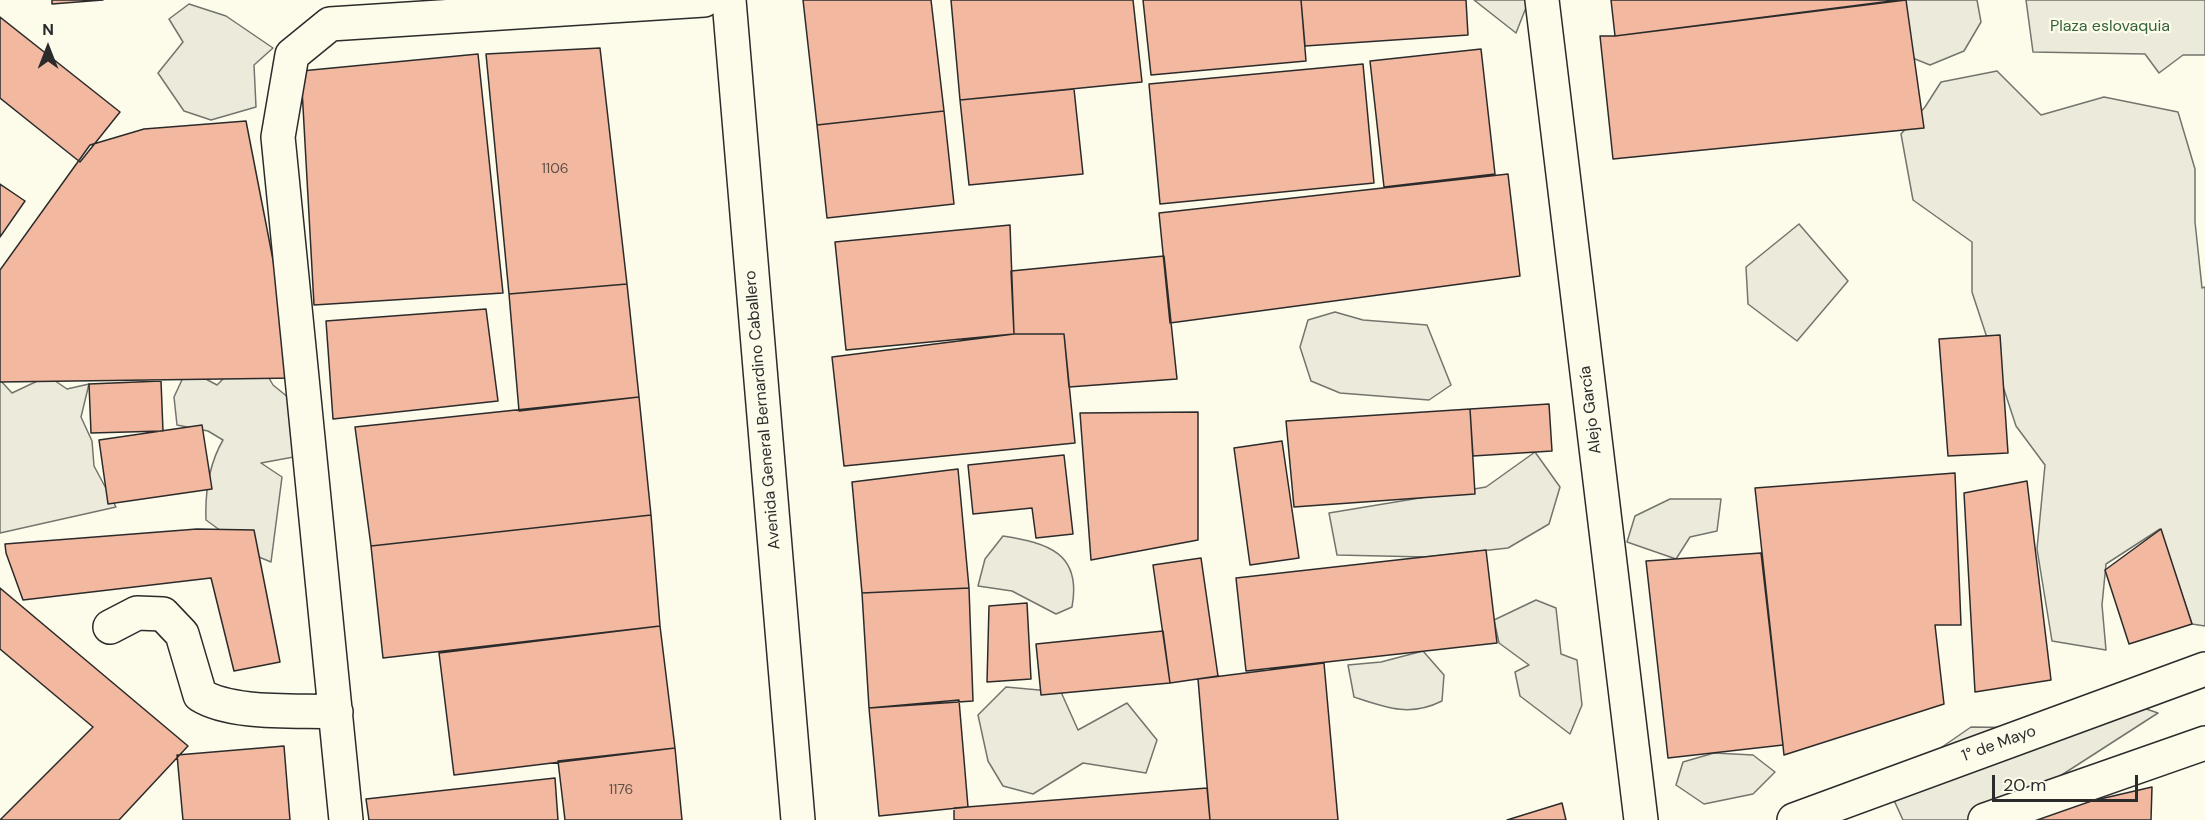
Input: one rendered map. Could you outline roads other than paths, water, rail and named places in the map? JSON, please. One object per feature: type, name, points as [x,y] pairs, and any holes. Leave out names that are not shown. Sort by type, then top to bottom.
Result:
[{"type":"street","points":[[346,820],[278,137],[292,55],[330,24],[704,0]]},
{"type":"street","name":"Avenida General Bernardino Caballero","points":[[729,0],[798,820]]},
{"type":"street","name":"Alejo García","points":[[1542,0],[1641,820]]},
{"type":"street","points":[[110,627],[137,613],[163,614],[182,634],[200,695],[213,703],[247,708],[336,712]]},
{"type":"street","name":"1° de Mayo","points":[[1794,820],[2203,676]]},
{"type":"street","points":[[1985,820],[2205,743]]},
{"type":"park label","name":"Plaza eslovaquia","points":[[2110,27]]}]
